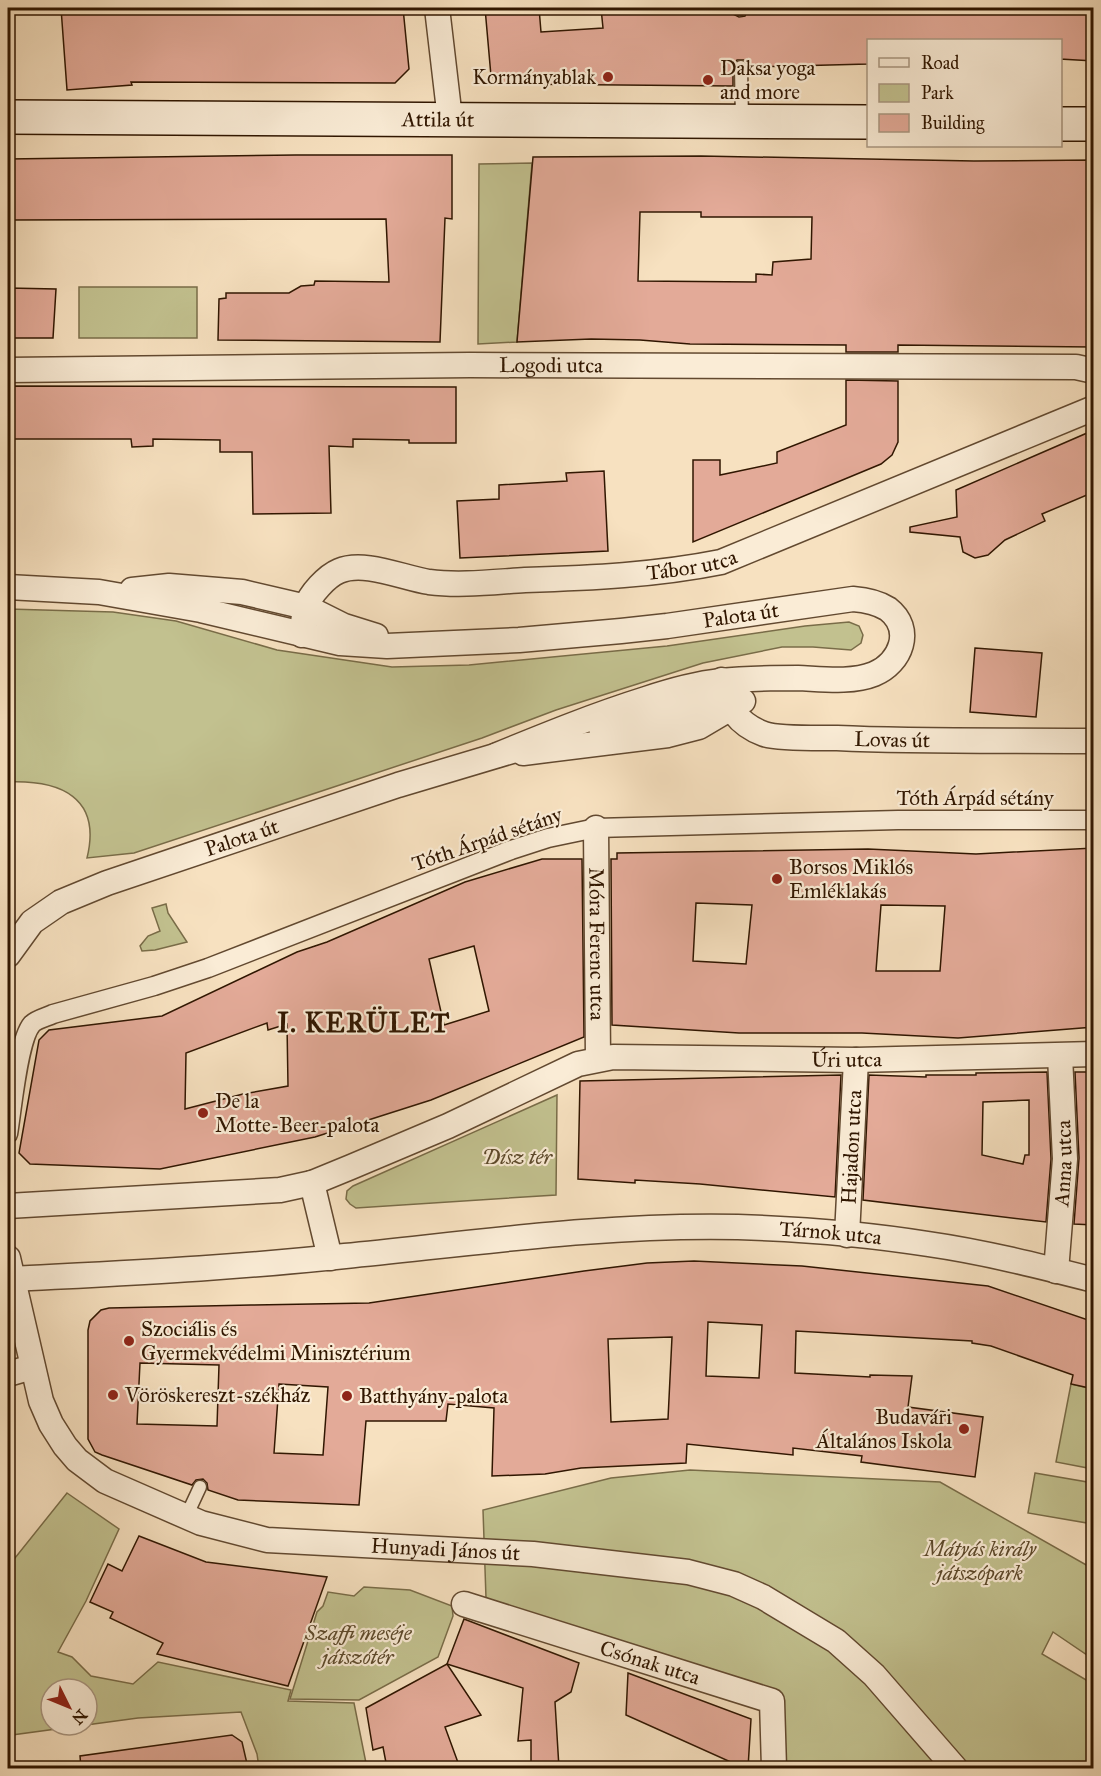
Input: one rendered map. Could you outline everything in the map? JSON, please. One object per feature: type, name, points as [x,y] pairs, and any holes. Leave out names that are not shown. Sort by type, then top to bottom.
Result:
[{"type":"main road","name":"Attila út","points":[[8,117],[867,122]]},
{"type":"main road","points":[[1062,124],[1094,124]]},
{"type":"street","points":[[436,8],[450,119]]},
{"type":"street","name":"Logodi utca","points":[[8,370],[482,365],[1065,367],[1094,370]]},
{"type":"street","name":"Tábor utca","points":[[302,635],[306,607],[326,580],[338,571],[352,567],[370,568],[411,579],[446,584],[602,577],[680,570],[721,562],[1094,408]]},
{"type":"street","name":"Palota út","points":[[99,592],[169,586],[242,592],[306,607],[344,626],[387,640],[414,645]]},
{"type":"street","name":"Palota út","points":[[8,587],[99,592],[201,610],[352,645],[414,645],[519,640],[621,631],[679,625],[854,599],[868,600],[885,608],[898,621],[902,639],[900,650],[894,660],[874,674],[856,678],[780,678],[661,714],[497,755],[398,784],[107,883],[61,902],[32,922],[8,955]]},
{"type":"street","name":"Lovas út","points":[[725,694],[743,723],[767,736],[1094,741]]},
{"type":"street","name":"Tóth Árpád sétány","points":[[8,1134],[23,1044],[32,1024],[53,1014],[154,986],[208,968],[511,850],[548,838],[596,828],[906,820],[1094,820]]},
{"type":"street","name":"Móra Ferenc utca","points":[[596,828],[598,1058]]},
{"type":"street","name":"Úri utca","points":[[598,1058],[856,1059],[1094,1054]]},
{"type":"street","name":"Anna utca","points":[[1056,1271],[1065,1159],[1060,1056]]},
{"type":"street","points":[[8,1206],[280,1190],[312,1183],[448,1126],[578,1064],[598,1058]]},
{"type":"street","name":"Hajadon utca","points":[[847,1235],[856,1059]]},
{"type":"street","points":[[10,1268],[194,1269],[330,1258],[312,1183]]},
{"type":"street","name":"Tárnok utca","points":[[330,1258],[563,1234],[639,1229],[737,1227],[929,1244],[1094,1280]]},
{"type":"street","name":"Hunyadi János út","points":[[10,1268],[40,1401],[64,1446],[77,1460],[105,1481],[186,1517],[233,1533],[267,1540],[534,1554],[688,1572],[734,1584],[763,1597],[836,1641],[874,1676],[955,1768]]},
{"type":"street","points":[[8,1374],[32,1367]]},
{"type":"street","name":"Csónak utca","points":[[464,1604],[772,1701],[774,1768]]},
{"type":"lane","points":[[741,67],[742,121]]},
{"type":"lane","points":[[186,1517],[200,1487]]},
{"type":"green space","points":[[532,163],[517,342],[478,344],[479,164]]},
{"type":"green space","points":[[79,287],[197,287],[197,338],[79,338]]},
{"type":"green space","points":[[8,609],[113,612],[176,621],[277,650],[392,667],[469,665],[667,646],[849,622],[859,626],[863,635],[861,643],[851,650],[782,647],[703,663],[556,710],[482,738],[134,853],[87,858],[90,837],[88,820],[82,807],[73,796],[44,784],[8,782]]},
{"type":"green space","points":[[166,904],[168,913],[187,942],[142,951],[140,946],[148,936],[160,931],[152,908]]},
{"type":"green space","name":"Dísz tér","points":[[557,1095],[556,1195],[356,1208],[346,1199],[347,1191],[353,1186]]},
{"type":"green space","points":[[1071,1384],[1093,1389],[1093,1469],[1056,1462]]},
{"type":"green space","name":"Mátyás király játszópark","points":[[690,1470],[940,1482],[1093,1567],[1093,1659],[1053,1632],[1042,1654],[1093,1684],[1093,1768],[784,1768],[782,1701],[486,1598],[483,1510],[611,1478]]},
{"type":"green space","points":[[1035,1473],[1093,1483],[1093,1524],[1028,1513]]},
{"type":"green space","points":[[67,1493],[119,1529],[86,1601],[58,1652],[72,1657],[91,1676],[96,1677],[39,1677],[39,1731],[12,1735],[8,1744],[8,1563],[11,1563]]},
{"type":"green space","name":"Szaffi meséje játszótér","points":[[364,1587],[410,1590],[452,1606],[453,1616],[438,1657],[359,1700],[290,1699],[317,1612],[323,1606],[328,1592],[354,1596]]},
{"type":"green space","points":[[158,1662],[291,1690],[288,1701],[354,1703],[367,1768],[259,1768],[257,1754],[241,1712],[138,1718],[99,1723],[99,1678],[133,1684]]},
{"type":"building","points":[[61,8],[403,8],[409,69],[395,83],[131,82],[132,85],[67,90]]},
{"type":"building","points":[[485,8],[539,8],[541,32],[603,28],[601,8],[732,8],[733,14],[739,17],[745,16],[748,9],[1094,8],[1094,61],[1062,59],[1062,39],[867,39],[867,64],[749,67],[745,60],[737,60],[733,67],[733,86],[503,84],[491,76]]},
{"type":"building","points":[[452,155],[452,219],[445,218],[440,342],[218,340],[219,299],[226,298],[226,293],[289,293],[301,286],[314,285],[315,281],[389,282],[386,219],[8,220],[8,159]]},
{"type":"building","points":[[701,156],[974,161],[1094,160],[1094,347],[898,345],[898,352],[846,352],[846,345],[690,344],[591,339],[517,342],[533,157]],"holes":[[[640,212],[701,212],[701,217],[812,217],[811,259],[773,262],[772,275],[756,274],[756,282],[638,281]]]},
{"type":"building","points":[[8,288],[56,289],[53,338],[8,338]]},
{"type":"building","points":[[846,380],[898,381],[898,442],[892,455],[881,464],[693,542],[693,460],[720,460],[720,475],[777,463],[777,452],[846,425]]},
{"type":"building","points":[[8,386],[456,387],[456,443],[409,443],[409,440],[353,439],[353,447],[329,446],[331,513],[253,514],[252,452],[220,452],[220,440],[153,439],[153,446],[132,447],[131,439],[8,439]]},
{"type":"building","points":[[1094,430],[1094,492],[1042,514],[1045,521],[1005,540],[988,555],[975,558],[963,552],[960,537],[910,532],[910,527],[957,517],[956,490]]},
{"type":"building","points":[[604,471],[608,551],[460,558],[457,501],[499,499],[499,485],[567,481],[566,473]]},
{"type":"building","points":[[975,648],[1042,653],[1036,717],[970,712]]},
{"type":"building","points":[[1094,848],[1094,1027],[958,1038],[862,1033],[739,1033],[612,1025],[611,859],[617,859],[617,853],[868,849],[976,854]],"holes":[[[696,903],[752,905],[746,964],[693,961]],[[881,905],[945,906],[940,971],[876,971]]]},
{"type":"building","points":[[542,859],[582,859],[584,1037],[431,1100],[315,1137],[160,1169],[30,1164],[19,1153],[39,1040],[49,1030],[162,1016],[297,952],[327,942],[465,882]],"holes":[[[474,946],[489,1011],[444,1025],[429,959]],[[267,1023],[268,1030],[287,1024],[288,1086],[243,1094],[185,1109],[186,1053]]]},
{"type":"building","points":[[1047,1072],[1051,1159],[1046,1222],[863,1200],[869,1075],[926,1077],[926,1075],[976,1075],[976,1073]],"holes":[[[1029,1100],[1029,1155],[1025,1155],[1023,1164],[982,1155],[983,1102]]]},
{"type":"building","points":[[1075,1072],[1094,1072],[1094,1225],[1074,1224],[1079,1158]]},
{"type":"building","points":[[841,1075],[835,1197],[700,1184],[578,1179],[580,1081]]},
{"type":"building","points":[[694,1261],[802,1266],[988,1286],[1094,1322],[1094,1389],[1071,1384],[1073,1375],[991,1346],[972,1343],[972,1341],[796,1331],[795,1373],[870,1377],[870,1375],[912,1376],[908,1407],[983,1417],[975,1477],[861,1462],[862,1456],[793,1448],[793,1455],[687,1444],[686,1463],[581,1468],[545,1474],[492,1476],[494,1408],[448,1404],[446,1421],[366,1421],[359,1505],[238,1500],[208,1490],[207,1483],[203,1479],[196,1480],[192,1485],[102,1455],[95,1452],[88,1439],[88,1330],[90,1321],[101,1310],[369,1303],[647,1263]],"holes":[[[708,1322],[762,1325],[759,1378],[706,1376]],[[672,1337],[668,1419],[611,1422],[608,1339]],[[140,1363],[219,1365],[217,1426],[137,1424]],[[279,1384],[328,1387],[323,1455],[274,1453]]]},
{"type":"building","points":[[139,1536],[206,1562],[327,1577],[288,1686],[157,1654],[163,1643],[110,1618],[113,1612],[90,1602],[108,1564],[122,1571]]},
{"type":"building","points":[[464,1619],[579,1663],[571,1692],[555,1702],[559,1768],[531,1768],[531,1740],[518,1741],[523,1688],[447,1664]]},
{"type":"building","points":[[447,1664],[481,1715],[445,1727],[460,1768],[387,1768],[383,1747],[373,1750],[366,1708]]},
{"type":"building","points":[[628,1673],[751,1719],[748,1768],[626,1715]]},
{"type":"building","points":[[232,1735],[242,1742],[248,1768],[81,1768],[80,1756]]},
{"type":"place","name":"Kormányablak","points":[[608,77]]},
{"type":"place","name":"Daksa yoga and more","points":[[708,80]]},
{"type":"place","name":"Borsos Miklós Emléklakás","points":[[777,879]]},
{"type":"place","name":"De la Motte-Beer-palota","points":[[203,1113]]},
{"type":"place","name":"Szociális és Gyermekvédelmi Minisztérium","points":[[129,1341]]},
{"type":"place","name":"Vöröskereszt-székház","points":[[113,1395]]},
{"type":"place","name":"Batthyány-palota","points":[[347,1396]]},
{"type":"place","name":"Budavári Általános Iskola","points":[[964,1429]]},
{"type":"district","name":"I. KERÜLET","points":[[364,1023]]}]
